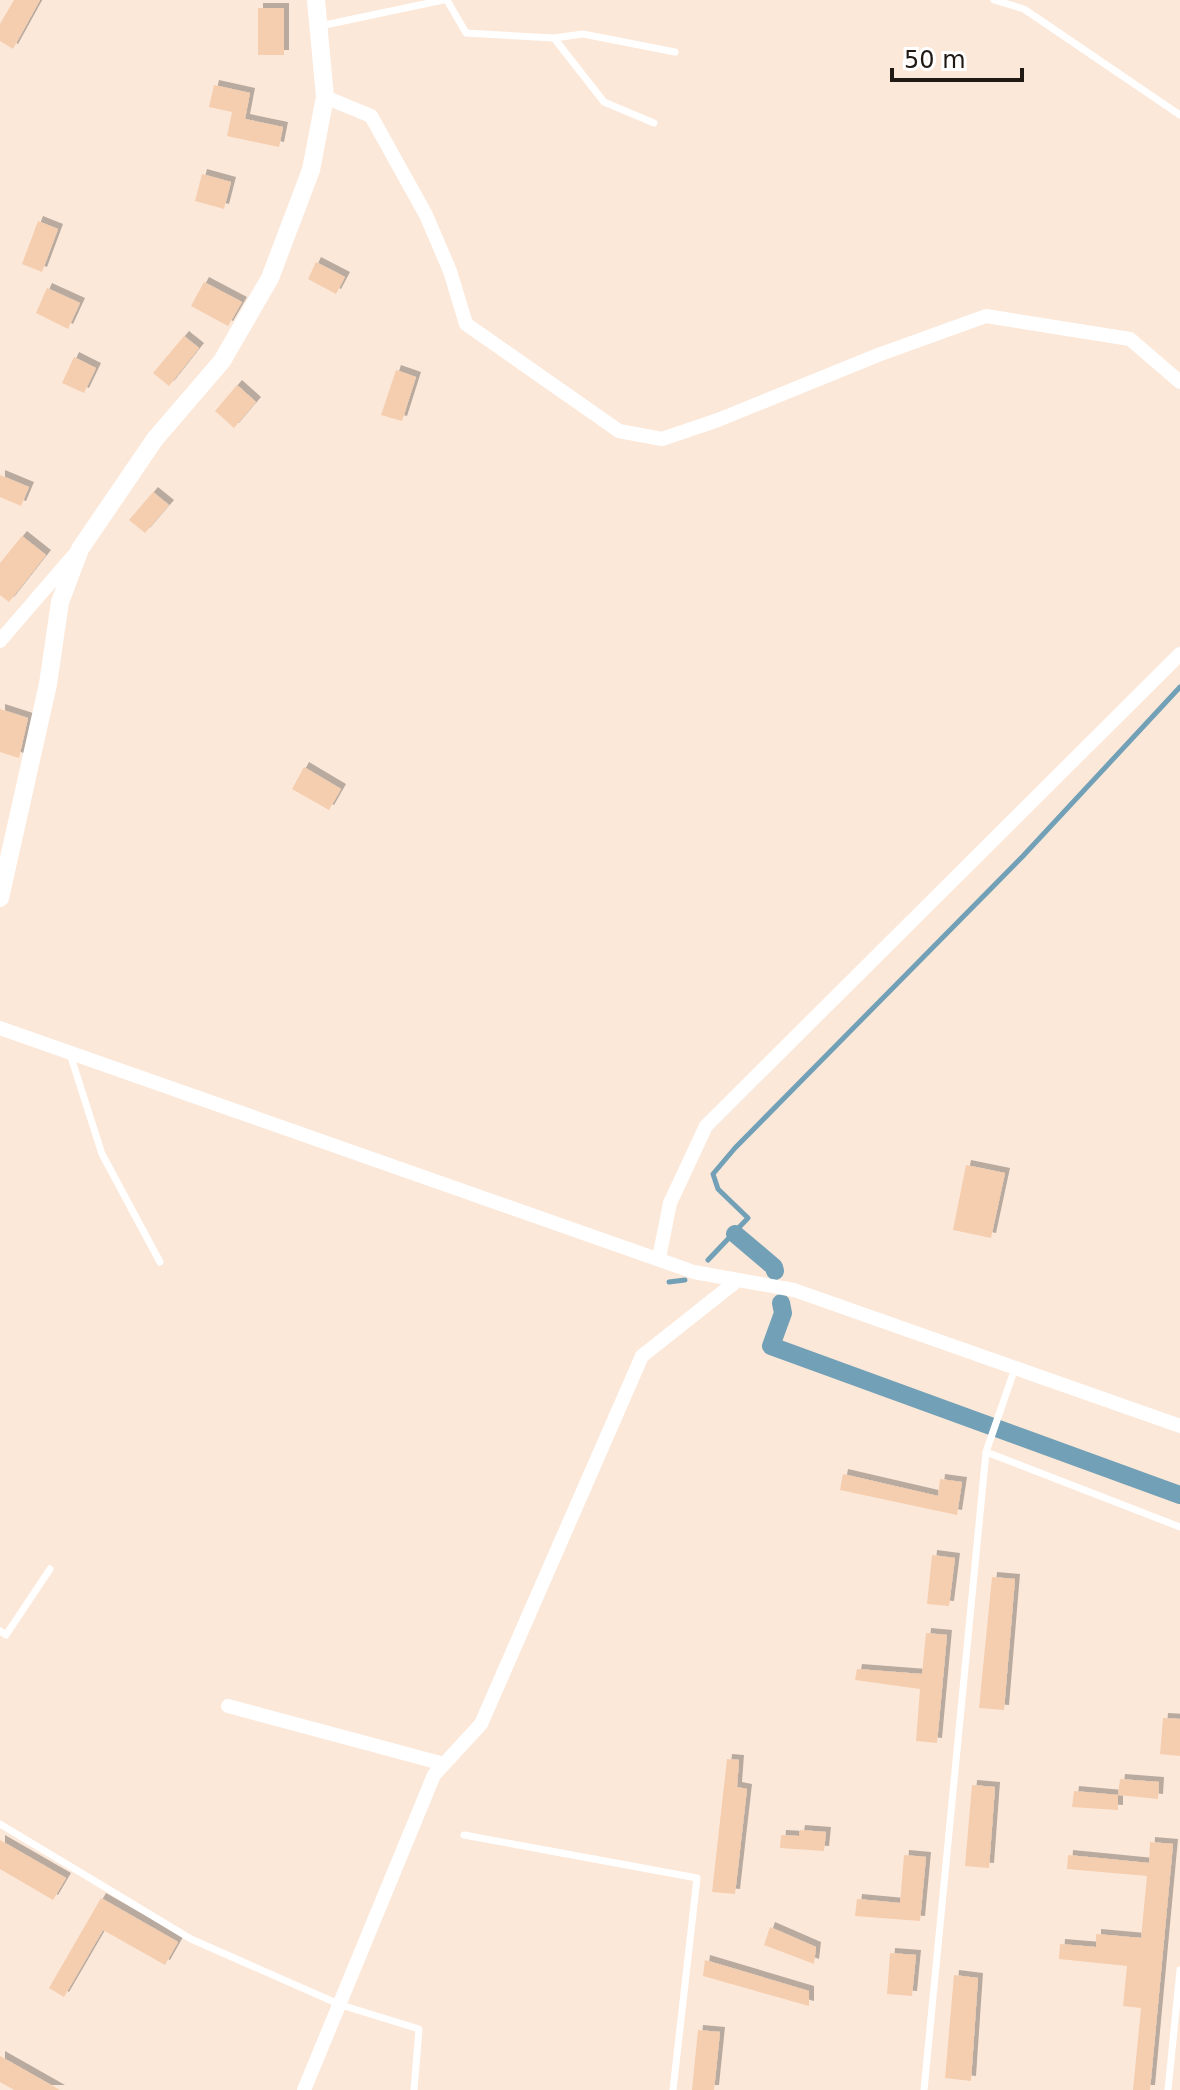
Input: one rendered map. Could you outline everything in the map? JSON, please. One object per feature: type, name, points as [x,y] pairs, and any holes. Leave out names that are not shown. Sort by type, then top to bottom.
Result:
[{"type":"street","points":[[0,641],[80,549],[155,439],[222,361],[270,278],[311,170],[325,97],[316,0]]},
{"type":"street","points":[[325,97],[371,116],[426,215],[450,271],[466,324],[619,431],[662,439],[986,316],[1130,339],[1180,382]]},
{"type":"street","points":[[0,898],[48,684],[60,602],[80,549]]},
{"type":"street","points":[[659,1258],[670,1203],[706,1126],[1180,654]]},
{"type":"street","points":[[0,1028],[694,1272],[794,1290],[1180,1426]]},
{"type":"street","points":[[304,2090],[434,1775],[481,1724],[642,1356],[738,1280]]},
{"type":"street","points":[[228,1706],[444,1764]]},
{"type":"lane","points":[[320,26],[445,0],[466,33],[554,38],[583,34],[675,52]]},
{"type":"lane","points":[[994,0],[1024,9],[1180,115]]},
{"type":"lane","points":[[554,38],[604,102],[654,123]]},
{"type":"lane","points":[[69,1052],[102,1154],[160,1262]]},
{"type":"lane","points":[[924,2090],[986,1452],[1015,1368]]},
{"type":"lane","points":[[986,1452],[1180,1527]]},
{"type":"lane","points":[[0,1631],[6,1635],[50,1569]]},
{"type":"lane","points":[[0,1824],[191,1939],[341,2005],[419,2029],[414,2090]]},
{"type":"lane","points":[[464,1835],[697,1878],[673,2090]]},
{"type":"lane","points":[[1168,2090],[1180,1970]]},
{"type":"building","points":[[14,0],[40,0],[13,49],[0,41],[0,24]]},
{"type":"building","points":[[258,8],[284,8],[284,55],[258,55]]},
{"type":"building","points":[[214,85],[250,93],[245,119],[283,127],[279,147],[227,136],[232,112],[209,107]]},
{"type":"building","points":[[202,174],[231,182],[224,209],[195,201]]},
{"type":"building","points":[[38,221],[58,229],[42,272],[22,264]]},
{"type":"building","points":[[316,262],[345,277],[336,294],[308,279]]},
{"type":"building","points":[[204,282],[242,302],[228,326],[191,306]]},
{"type":"building","points":[[47,288],[80,303],[68,329],[36,313]]},
{"type":"building","points":[[184,336],[199,348],[169,386],[153,373]]},
{"type":"building","points":[[74,357],[96,368],[84,393],[62,383]]},
{"type":"building","points":[[396,370],[416,377],[402,421],[381,415]]},
{"type":"building","points":[[237,385],[256,402],[234,428],[215,411]]},
{"type":"building","points":[[0,475],[29,487],[21,506],[0,497]]},
{"type":"building","points":[[153,492],[169,505],[145,533],[129,520]]},
{"type":"building","points":[[22,536],[46,555],[9,602],[0,595],[0,563]]},
{"type":"building","points":[[0,709],[28,718],[19,758],[0,752]]},
{"type":"building","points":[[304,767],[341,789],[329,810],[292,789]]},
{"type":"building","points":[[966,1165],[1005,1173],[991,1238],[953,1230]]},
{"type":"building","points":[[843,1474],[938,1496],[940,1479],[962,1482],[957,1515],[840,1490]]},
{"type":"building","points":[[932,1555],[955,1558],[949,1606],[927,1604]]},
{"type":"building","points":[[992,1577],[1015,1579],[1004,1710],[979,1708]]},
{"type":"building","points":[[926,1633],[947,1635],[937,1743],[916,1741],[920,1689],[855,1680],[857,1669],[922,1674]]},
{"type":"building","points":[[1163,1718],[1180,1719],[1180,1756],[1160,1754]]},
{"type":"building","points":[[727,1759],[739,1760],[737,1787],[747,1789],[735,1894],[712,1892]]},
{"type":"building","points":[[1120,1779],[1159,1782],[1158,1799],[1118,1795]]},
{"type":"building","points":[[972,1785],[995,1787],[989,1868],[965,1866]]},
{"type":"building","points":[[1074,1791],[1118,1795],[1118,1810],[1072,1807]]},
{"type":"building","points":[[800,1830],[826,1832],[824,1851],[780,1848],[781,1835],[799,1836]]},
{"type":"building","points":[[0,1840],[66,1878],[53,1900],[0,1869]]},
{"type":"building","points":[[1150,1842],[1173,1844],[1150,2090],[1133,2090],[1141,2008],[1123,2006],[1127,1966],[1059,1959],[1060,1944],[1096,1947],[1096,1934],[1141,1938],[1147,1876],[1067,1869],[1068,1855],[1149,1863]]},
{"type":"building","points":[[904,1855],[926,1857],[920,1921],[855,1916],[857,1899],[900,1903]]},
{"type":"building","points":[[101,1898],[178,1942],[165,1965],[103,1930],[64,1997],[49,1988]]},
{"type":"building","points":[[770,1927],[816,1947],[814,1964],[764,1945]]},
{"type":"building","points":[[890,1953],[916,1955],[912,1996],[887,1994]]},
{"type":"building","points":[[705,1960],[809,1991],[809,2006],[703,1976]]},
{"type":"building","points":[[954,1975],[978,1978],[971,2081],[945,2078]]},
{"type":"building","points":[[698,2030],[720,2032],[714,2090],[692,2090]]},
{"type":"building","points":[[0,2056],[60,2090],[14,2090],[0,2082]]},
{"type":"waterway","points":[[708,1260],[748,1218],[718,1189],[713,1174],[1023,856],[1180,687]]},
{"type":"waterway","points":[[735,1234],[775,1271]]},
{"type":"waterway","points":[[669,1282],[685,1280]]},
{"type":"waterway","points":[[781,1303],[783,1313],[771,1346],[1180,1495]]}]
